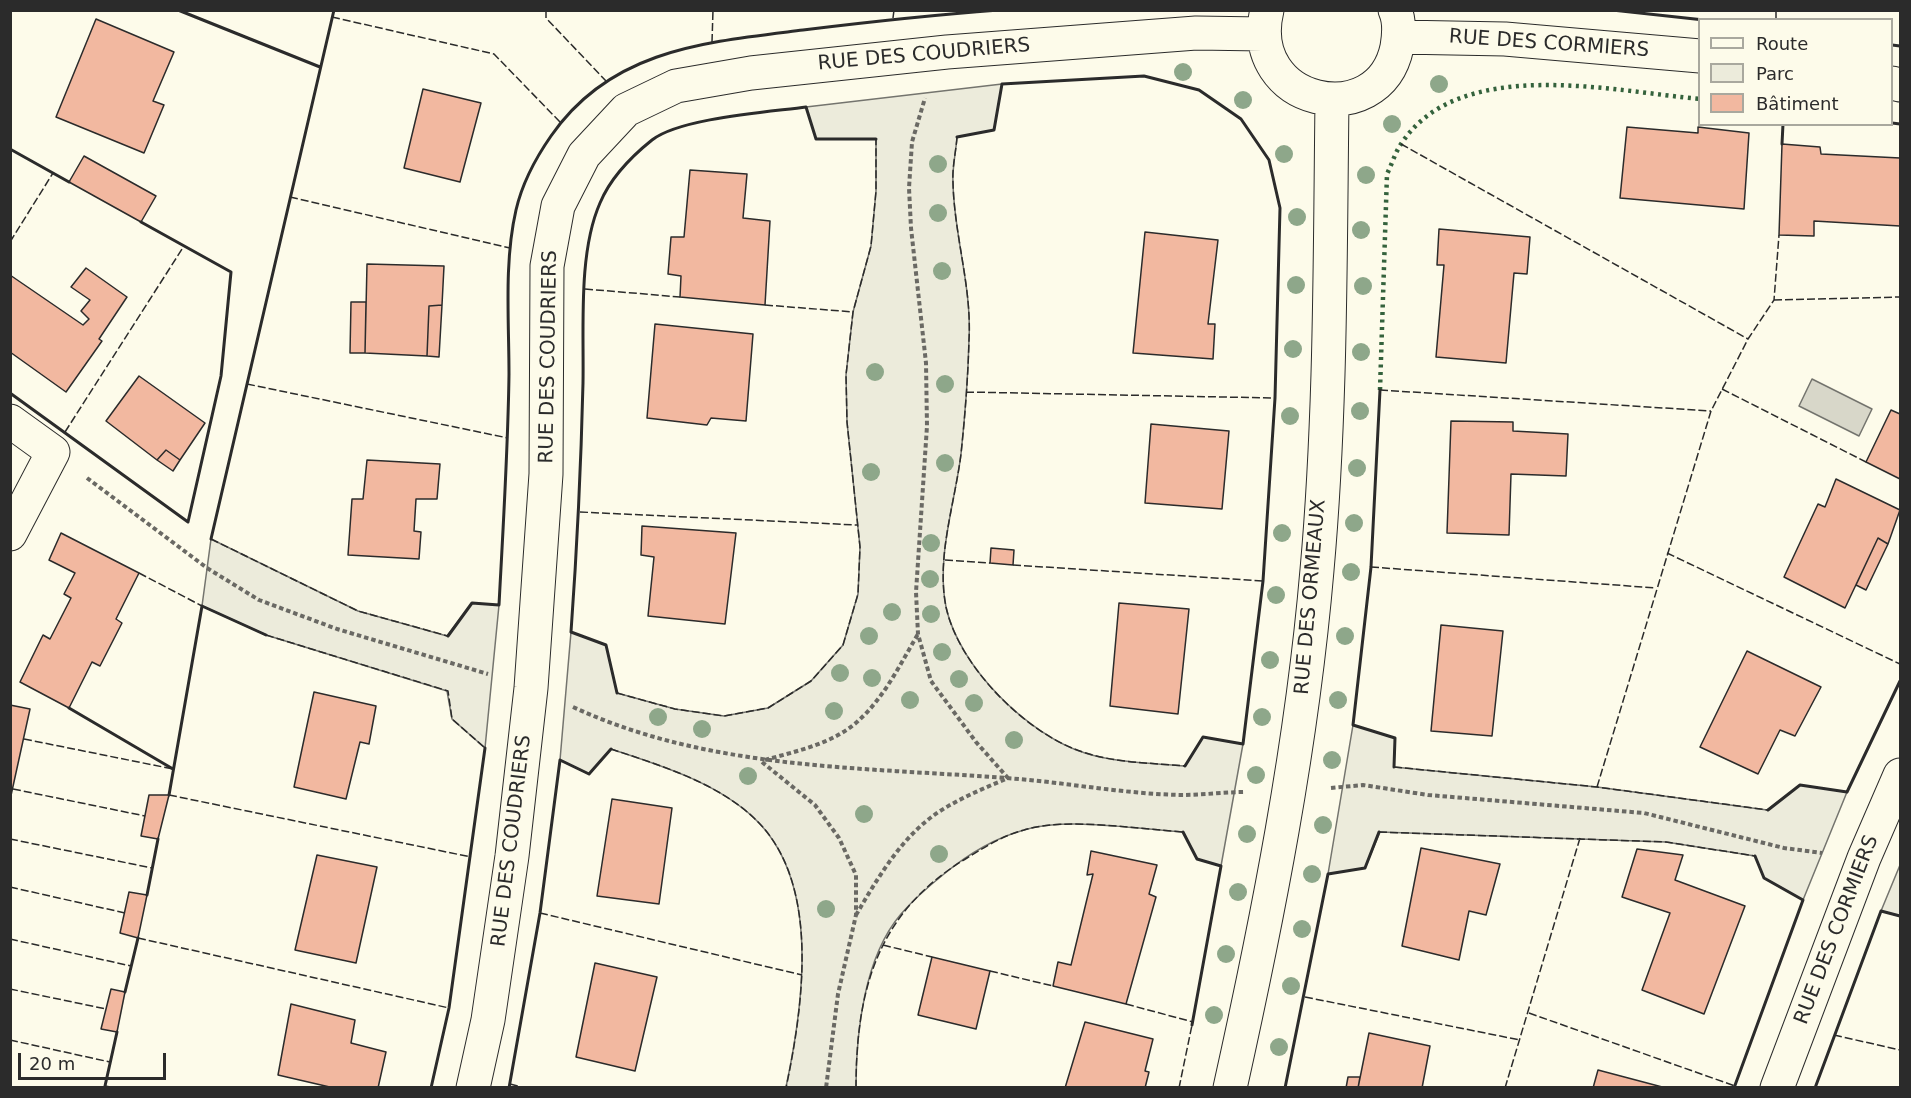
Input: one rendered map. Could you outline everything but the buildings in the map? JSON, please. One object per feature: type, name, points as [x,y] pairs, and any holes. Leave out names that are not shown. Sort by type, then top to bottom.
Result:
[{"type":"street","name":"RUE DES COUDRIERS","points":[[473,1088],[488,1020],[510,868],[531,688],[546,474],[547,266],[558,206],[584,155],[626,111],[676,86],[763,72],[947,52],[1196,33],[1265,22]]},
{"type":"street","points":[[1265,22],[1267,54],[1277,73],[1292,87],[1311,97],[1332,100],[1352,97],[1370,88],[1384,74],[1395,57],[1397,24]]},
{"type":"street","name":"RUE DES CORMIERS","points":[[1397,24],[1505,39],[1698,56]]},
{"type":"street","name":"RUE DES ORMEAUX","points":[[1230,1088],[1259,960],[1291,790],[1317,570],[1328,361],[1332,100]]},
{"type":"street","points":[[10,421],[53,452],[10,534]]},
{"type":"street","name":"RUE DES CORMIERS","points":[[1777,1088],[1864,858],[1900,775]]},
{"type":"path","points":[[947,52],[926,95],[912,142],[909,188],[911,228],[926,363],[927,426],[916,592],[918,634],[931,681],[1008,778]]},
{"type":"path","points":[[53,452],[207,568],[259,600],[337,629],[531,688],[595,717],[663,740],[761,761],[1008,778],[1181,795],[1363,785],[1428,795],[1644,813],[1784,849],[1864,858]]},
{"type":"path","points":[[761,761],[818,745],[858,722],[885,688],[918,634]]},
{"type":"path","points":[[761,761],[815,805],[839,838],[856,875],[856,915],[838,994],[826,1088]]},
{"type":"path","points":[[856,915],[885,867],[912,834],[943,809],[1008,778]]},
{"type":"green space","points":[[1002,84],[994,130],[957,137],[953,177],[954,203],[966,281],[969,340],[961,454],[943,569],[946,607],[953,630],[965,653],[981,675],[1019,715],[1063,744],[1109,759],[1185,766],[1203,737],[1243,744],[1221,866],[1197,859],[1183,832],[1060,824],[1024,830],[992,842],[962,860],[927,888],[901,914],[888,932],[871,973],[860,1020],[856,1087],[786,1087],[798,1020],[802,946],[798,910],[790,876],[776,845],[754,818],[739,805],[705,785],[667,768],[611,749],[589,774],[560,760],[571,632],[606,645],[617,693],[675,709],[724,716],[768,708],[811,681],[843,645],[858,594],[860,547],[847,422],[846,375],[853,312],[871,246],[876,191],[876,139],[816,139],[806,107]]},
{"type":"green space","points":[[211,539],[358,611],[447,636],[472,603],[499,605],[485,748],[452,719],[447,691],[266,635],[202,606]]},
{"type":"green space","points":[[1353,725],[1395,738],[1394,767],[1597,787],[1767,810],[1800,785],[1847,792],[1803,900],[1764,878],[1755,856],[1666,842],[1380,832],[1365,868],[1328,874]]},
{"type":"green space","points":[[1900,865],[1900,916],[1881,911]]},
{"type":"shaded area","points":[[1812,379],[1872,409],[1859,436],[1799,406]]},
{"type":"hedge","points":[[1380,390],[1387,174],[1401,144],[1427,116],[1460,98],[1498,89],[1539,85],[1582,86],[1698,99]]},
{"type":"fence","points":[[546,10],[546,18],[606,81]]},
{"type":"fence","points":[[712,42],[713,10]]},
{"type":"fence","points":[[893,18],[894,10]]},
{"type":"fence","points":[[1776,10],[1776,18]]},
{"type":"fence","points":[[332,17],[494,54],[560,122]]},
{"type":"fence","points":[[957,137],[953,171],[954,202],[968,300],[969,354],[961,454],[943,569],[946,607],[953,630],[965,653],[999,696],[1041,731],[1086,753],[1110,759],[1185,766]]},
{"type":"fence","points":[[617,693],[675,709],[724,716],[768,708],[811,681],[843,645],[858,594],[860,547],[847,422],[846,375],[853,312],[871,246],[876,191],[876,139]]},
{"type":"fence","points":[[1401,144],[1748,339]]},
{"type":"fence","points":[[10,242],[53,173]]},
{"type":"fence","points":[[290,197],[510,248]]},
{"type":"fence","points":[[1597,787],[1711,411],[1748,339],[1774,300],[1779,235]]},
{"type":"fence","points":[[65,432],[184,246]]},
{"type":"fence","points":[[585,289],[680,297]]},
{"type":"fence","points":[[1774,300],[1900,297]]},
{"type":"fence","points":[[765,305],[853,312]]},
{"type":"fence","points":[[247,384],[508,438]]},
{"type":"fence","points":[[1722,389],[1866,462]]},
{"type":"fence","points":[[1380,390],[1711,411]]},
{"type":"fence","points":[[966,392],[1275,398]]},
{"type":"fence","points":[[580,512],[857,525]]},
{"type":"fence","points":[[211,539],[358,611],[448,636]]},
{"type":"fence","points":[[1667,553],[1900,664]]},
{"type":"fence","points":[[945,560],[990,563]]},
{"type":"fence","points":[[1013,565],[1263,581]]},
{"type":"fence","points":[[1371,567],[1656,588]]},
{"type":"fence","points":[[139,573],[202,606]]},
{"type":"fence","points":[[266,635],[448,691],[452,719],[485,748]]},
{"type":"fence","points":[[24,739],[173,769]]},
{"type":"fence","points":[[611,749],[686,776],[722,794],[754,818],[776,844],[790,875],[798,910],[802,946],[798,1020],[786,1088]]},
{"type":"fence","points":[[1394,767],[1597,787],[1768,810]]},
{"type":"fence","points":[[13,789],[145,816]]},
{"type":"fence","points":[[169,795],[471,857]]},
{"type":"fence","points":[[856,1088],[861,1018],[878,956],[893,928],[912,902],[937,879],[995,842],[1017,832],[1041,826],[1081,824],[1183,832]]},
{"type":"fence","points":[[1379,832],[1666,842],[1755,856]]},
{"type":"fence","points":[[1505,1088],[1580,838]]},
{"type":"fence","points":[[10,839],[152,868]]},
{"type":"fence","points":[[10,887],[125,913]]},
{"type":"fence","points":[[540,913],[802,975]]},
{"type":"fence","points":[[138,938],[449,1008]]},
{"type":"fence","points":[[10,939],[131,966]]},
{"type":"fence","points":[[883,945],[932,957]]},
{"type":"fence","points":[[990,971],[1053,986]]},
{"type":"fence","points":[[10,989],[106,1009]]},
{"type":"fence","points":[[1305,997],[1520,1040]]},
{"type":"fence","points":[[1126,1004],[1193,1022]]},
{"type":"fence","points":[[1529,1013],[1735,1086]]},
{"type":"fence","points":[[1179,1088],[1192,1025]]},
{"type":"fence","points":[[1834,1035],[1900,1050]]},
{"type":"fence","points":[[10,1040],[110,1062]]},
{"type":"fence","points":[[510,1084],[525,1088]]},
{"type":"fence","points":[[105,1086],[115,1088]]},
{"type":"wall","points":[[178,10],[320,67]]},
{"type":"wall","points":[[211,539],[334,10]]},
{"type":"wall","points":[[448,636],[472,603],[499,605],[508,432],[508,291],[512,230],[519,200],[530,172],[551,136],[575,107],[602,84],[632,67],[696,46],[731,39],[827,27],[999,10]]},
{"type":"wall","points":[[1612,10],[1698,19]]},
{"type":"wall","points":[[1893,45],[1900,46]]},
{"type":"wall","points":[[957,137],[994,130],[1002,84],[1144,76],[1199,90],[1241,119],[1269,160],[1280,208],[1275,398],[1263,581],[1243,744],[1203,737],[1185,766]]},
{"type":"wall","points":[[617,693],[606,645],[571,632],[581,445],[585,267],[593,223],[604,194],[622,168],[652,140],[665,132],[703,121],[806,107],[816,139],[876,139]]},
{"type":"wall","points":[[1893,123],[1900,124]]},
{"type":"wall","points":[[1782,144],[1783,126]]},
{"type":"wall","points":[[10,149],[69,182]]},
{"type":"wall","points":[[10,393],[188,522],[221,376],[231,272],[141,222]]},
{"type":"wall","points":[[1380,390],[1371,567],[1353,725],[1395,738],[1394,767]]},
{"type":"wall","points":[[169,795],[202,606],[266,635]]},
{"type":"wall","points":[[1768,810],[1800,785],[1847,792],[1900,681]]},
{"type":"wall","points":[[69,708],[173,769]]},
{"type":"wall","points":[[431,1088],[449,1008],[485,748]]},
{"type":"wall","points":[[509,1088],[540,913],[560,760],[589,774],[611,749]]},
{"type":"wall","points":[[1183,832],[1197,859],[1221,866],[1192,1025]]},
{"type":"wall","points":[[1285,1088],[1328,874],[1365,868],[1379,832]]},
{"type":"wall","points":[[147,895],[158,839]]},
{"type":"wall","points":[[1734,1088],[1803,900],[1764,878],[1755,856]]},
{"type":"wall","points":[[1815,1088],[1881,911],[1900,916]]},
{"type":"wall","points":[[125,992],[138,938]]},
{"type":"wall","points":[[105,1086],[117,1032]]}]
